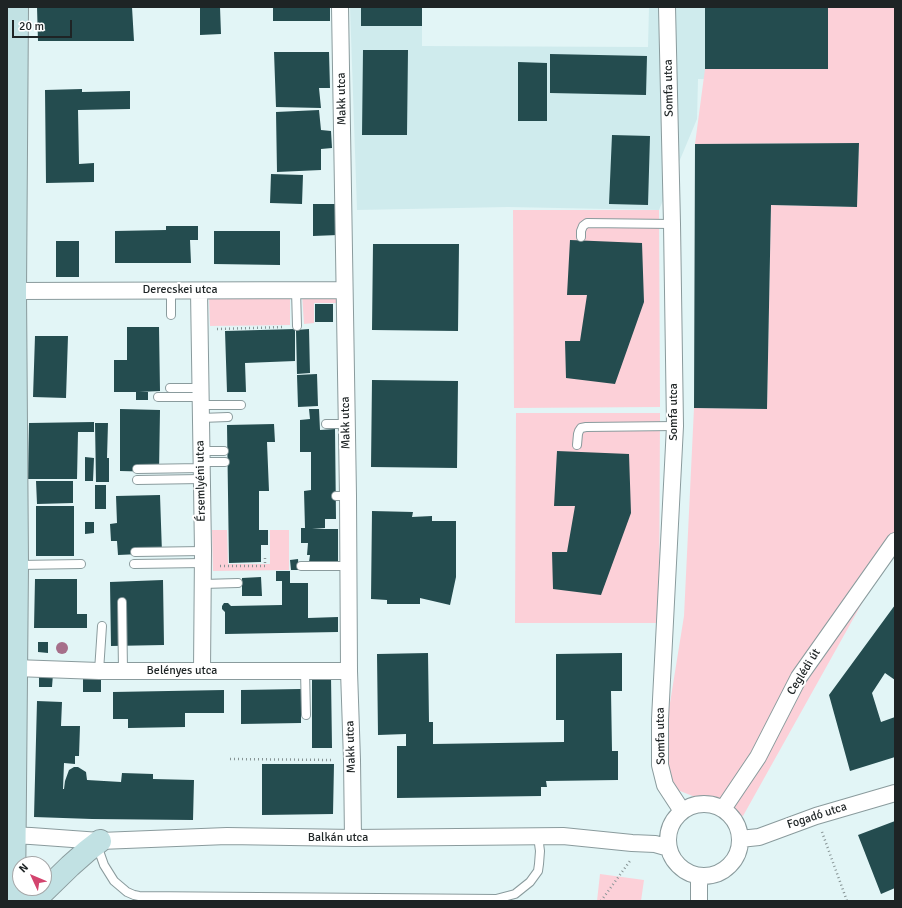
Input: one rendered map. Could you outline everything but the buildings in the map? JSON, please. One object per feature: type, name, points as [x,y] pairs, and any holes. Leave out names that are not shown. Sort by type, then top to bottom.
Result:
[{"type":"street","points":[[14,901],[11,835],[17,565],[15,291],[17,7]]},
{"type":"street","name":"Makk utca","points":[[340,7],[346,424],[342,496],[348,566],[353,838]]},
{"type":"street","name":"Somfa utca","points":[[667,7],[675,426],[660,719],[660,765],[665,785],[682,812]]},
{"type":"street","name":"Derecskei utca","points":[[15,291],[344,290]]},
{"type":"street","name":"Érsemlyéni utca","points":[[199,291],[201,465],[207,560],[202,584],[202,671]]},
{"type":"street","name":"Ceglédi út","points":[[723,809],[758,757],[799,677],[895,541]]},
{"type":"street","name":"Belényes utca","points":[[15,668],[99,671],[349,671]]},
{"type":"street","name":"Fogadó utca","points":[[740,839],[759,837],[816,816],[895,793]]},
{"type":"street","points":[[702,804],[713,805],[723,809],[737,824],[740,839],[737,856],[730,866],[721,872],[710,876],[699,876],[689,873],[679,867],[668,848],[670,828],[675,819],[682,812],[692,806],[702,804]]},
{"type":"street","name":"Balkán utca","points":[[11,835],[100,841],[227,836],[353,838],[562,836],[655,844],[668,848]]},
{"type":"street","points":[[34,901],[70,866],[100,841]]},
{"type":"street","points":[[699,876],[699,901]]},
{"type":"lane","points":[[581,237],[583,226],[587,223],[672,224]]},
{"type":"lane","points":[[171,290],[172,315]]},
{"type":"lane","points":[[296,290],[297,326]]},
{"type":"lane","points":[[170,388],[228,417]]},
{"type":"lane","points":[[158,397],[200,402],[241,404]]},
{"type":"lane","points":[[326,424],[346,424]]},
{"type":"lane","points":[[577,445],[579,431],[581,428],[586,427],[675,426]]},
{"type":"lane","points":[[137,480],[201,465],[224,451]]},
{"type":"lane","points":[[137,469],[225,462]]},
{"type":"lane","points":[[135,552],[207,560]]},
{"type":"lane","points":[[134,564],[207,560]]},
{"type":"lane","points":[[17,565],[81,564]]},
{"type":"lane","points":[[301,566],[348,566]]},
{"type":"lane","points":[[202,584],[238,583]]},
{"type":"lane","points":[[122,602],[123,670]]},
{"type":"lane","points":[[99,671],[102,626]]},
{"type":"lane","points":[[304,671],[306,715]]},
{"type":"lane","points":[[100,841],[98,848],[104,865],[114,881],[127,892],[134,895],[496,899],[515,894],[530,882],[538,871],[540,851],[538,836]]},
{"type":"path","points":[[223,328],[297,326]]},
{"type":"path","points":[[207,560],[265,566],[265,555]]},
{"type":"path","points":[[230,759],[352,760]]},
{"type":"path","points":[[816,816],[847,901]]},
{"type":"path","points":[[601,901],[632,858],[632,843]]},
{"type":"shaded area","points":[[350,7],[422,7],[422,46],[648,47],[649,7],[895,7],[880,125],[812,81],[698,79],[697,119],[659,210],[508,207],[357,210]]},
{"type":"shaded area","points":[[828,7],[895,7],[895,544],[743,816],[665,785],[660,765],[684,616],[694,408],[767,409],[771,205],[857,207],[859,143],[695,144],[705,69],[828,69]]},
{"type":"shaded area","points":[[513,210],[659,210],[660,407],[514,408]]},
{"type":"shaded area","points":[[336,293],[336,303],[314,303],[314,323],[304,324],[302,294]]},
{"type":"shaded area","points":[[290,294],[290,325],[210,326],[209,296]]},
{"type":"shaded area","points":[[516,413],[660,413],[659,623],[515,623]]},
{"type":"shaded area","points":[[212,530],[227,530],[228,564],[270,564],[270,530],[289,530],[289,570],[213,571]]},
{"type":"shaded area","points":[[600,874],[644,880],[641,901],[597,901]]}]
